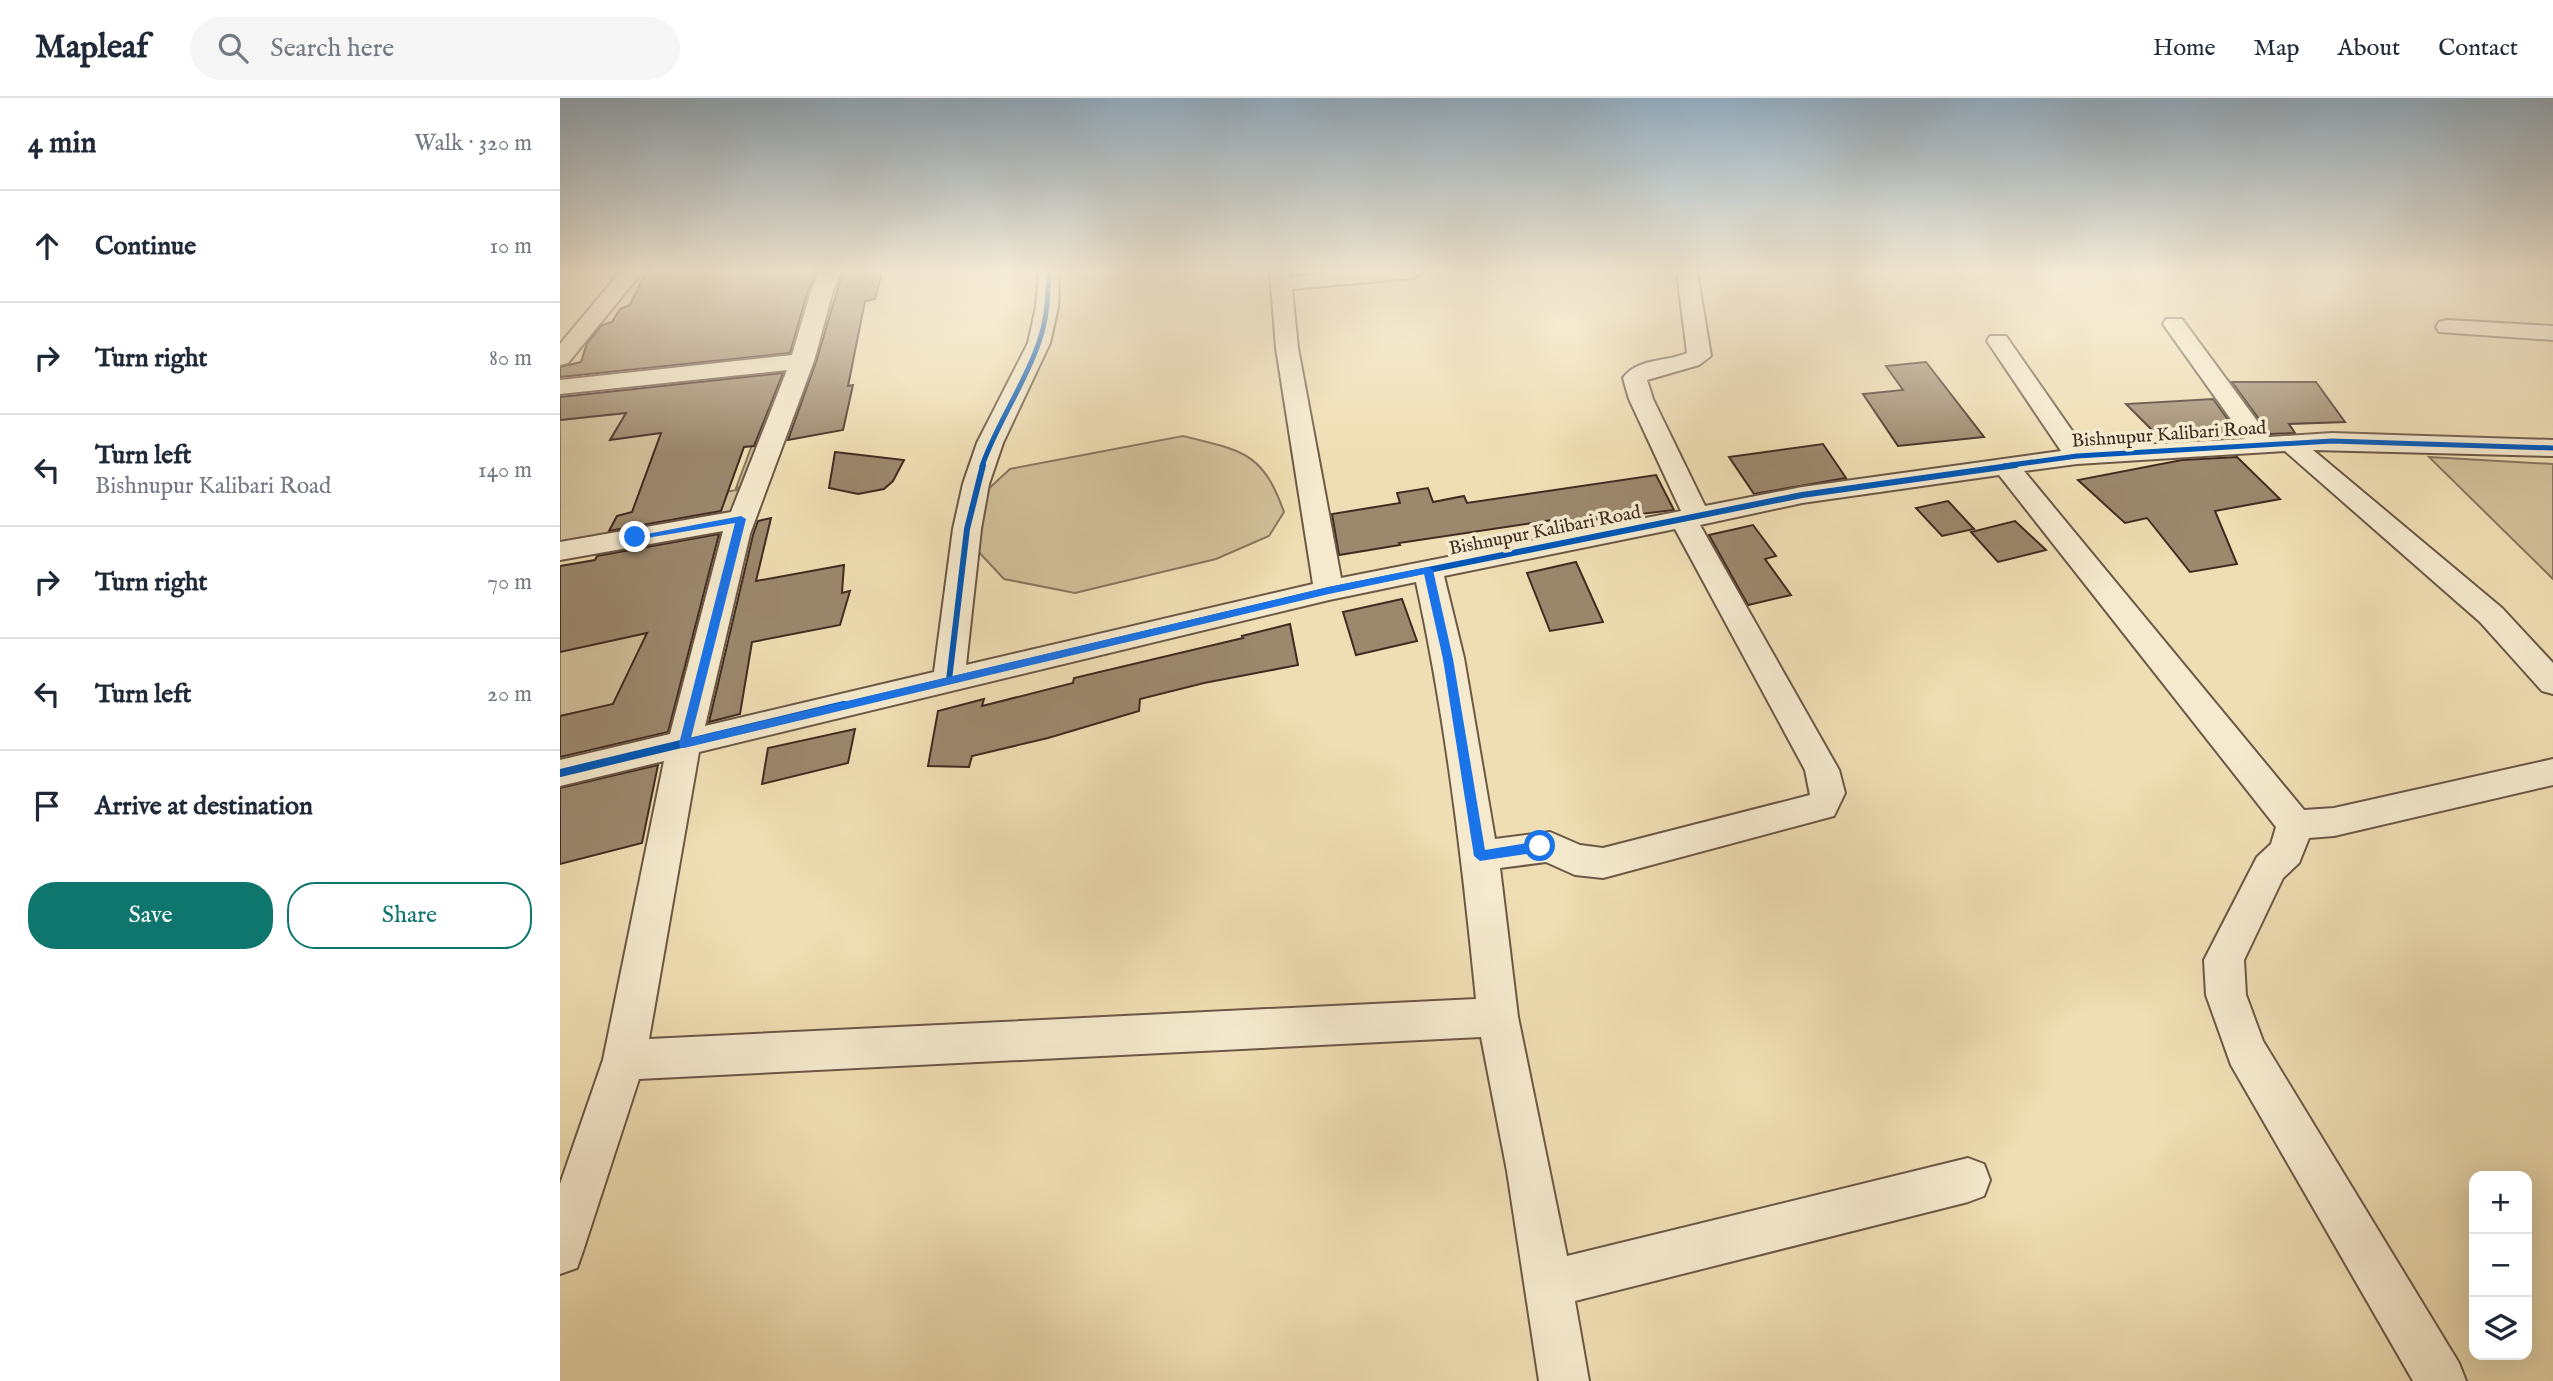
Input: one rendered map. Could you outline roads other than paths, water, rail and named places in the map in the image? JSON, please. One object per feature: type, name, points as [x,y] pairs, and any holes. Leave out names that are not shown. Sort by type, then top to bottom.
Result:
[{"type":"street","points":[[560,358],[582,332]]},
{"type":"street","points":[[560,1251],[624,1060],[684,744],[741,519],[803,361],[811,332]]},
{"type":"street","points":[[949,680],[967,529],[976,484],[990,443],[1039,343],[1042,332]]},
{"type":"street","points":[[1286,332],[1329,590]]},
{"type":"street","points":[[1480,856],[1550,847],[1575,860],[1603,863],[1822,807],[1828,799],[1829,786],[1822,771],[1691,518],[1641,399],[1635,378],[1647,370],[1676,366],[1699,356],[1696,332]]},
{"type":"street","points":[[2181,332],[2276,444],[2491,615],[2553,683]]},
{"type":"street","points":[[2533,332],[2553,333]]},
{"type":"street","points":[[1998,341],[2077,456]]},
{"type":"street","points":[[560,387],[803,361]]},
{"type":"street","name":"Bishnupur Kalibari Road","points":[[560,773],[1329,590],[1802,495],[2077,456],[2276,444],[2379,441],[2553,447]]},
{"type":"street","points":[[2006,466],[2295,825]]},
{"type":"street","points":[[560,551],[741,519]]},
{"type":"street","points":[[1428,570],[1448,659],[1480,856],[1498,1017],[1529,1171],[1563,1381]]},
{"type":"street","points":[[2295,825],[2334,822],[2553,772]]},
{"type":"street","points":[[2295,825],[2286,852],[2270,869],[2224,960],[2226,995],[2246,1051],[2441,1381]]},
{"type":"street","points":[[624,1060],[1498,1017]]},
{"type":"street","points":[[1548,1284],[1968,1180]]}]
